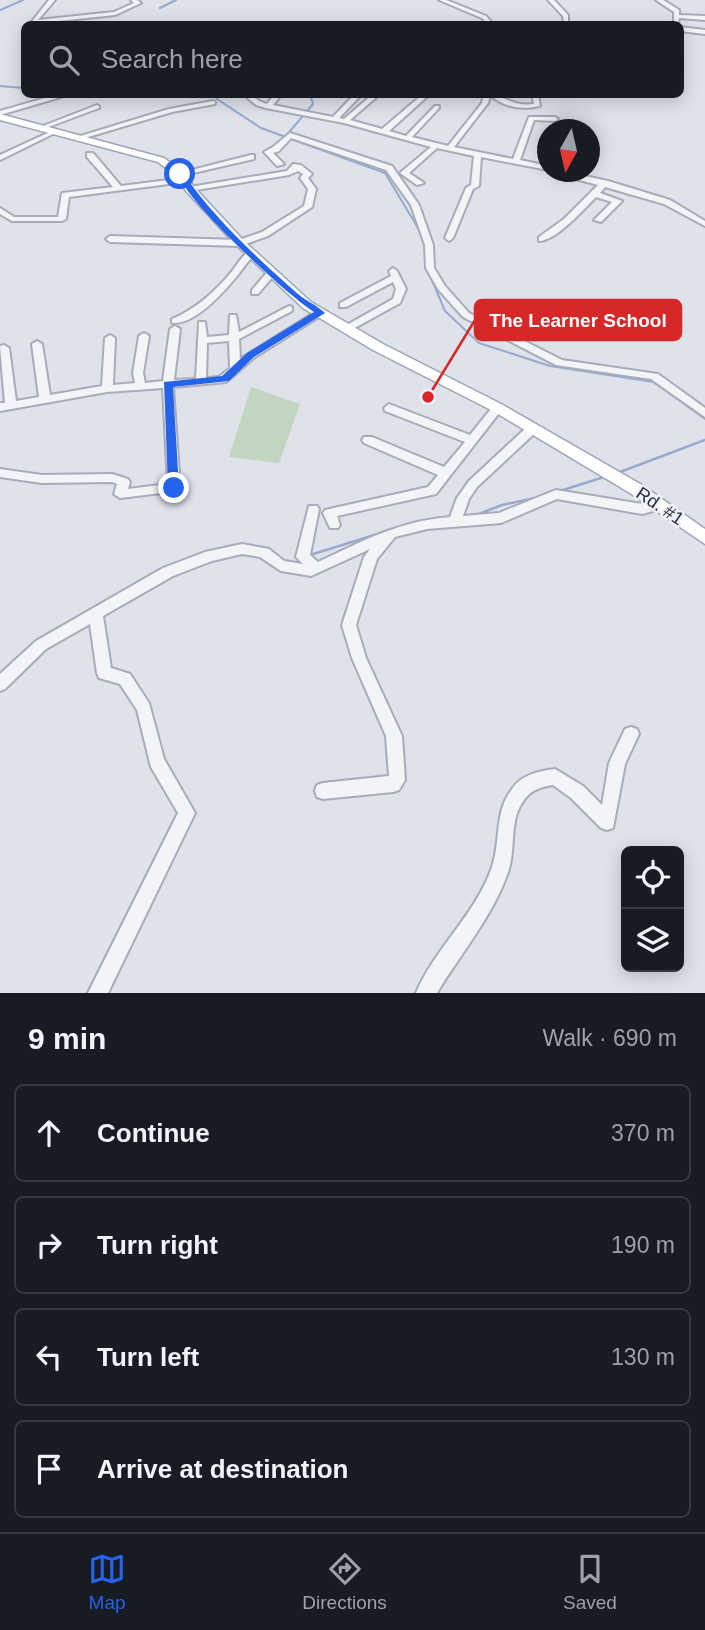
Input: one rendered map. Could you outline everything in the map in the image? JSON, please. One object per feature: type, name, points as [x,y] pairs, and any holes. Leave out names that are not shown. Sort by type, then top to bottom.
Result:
[{"type":"main road","name":"Rd. #1","points":[[1,117],[147,154],[185,181],[240,243],[297,298],[610,473],[705,538]]},
{"type":"street","points":[[35,21],[52,0]]},
{"type":"street","points":[[49,21],[115,13],[138,3],[134,0]]},
{"type":"street","points":[[442,0],[484,17],[487,21]]},
{"type":"street","points":[[551,0],[566,16],[566,21]]},
{"type":"street","points":[[659,0],[674,7],[676,21]]},
{"type":"street","points":[[676,16],[705,18]]},
{"type":"street","points":[[684,29],[705,32]]},
{"type":"street","points":[[1,117],[56,98]]},
{"type":"street","points":[[249,98],[252,102],[268,107],[335,118],[436,146],[537,165]]},
{"type":"street","points":[[268,107],[276,98]]},
{"type":"street","points":[[335,118],[355,98]]},
{"type":"street","points":[[345,121],[372,98]]},
{"type":"street","points":[[383,132],[422,98]]},
{"type":"street","points":[[451,147],[488,98]]},
{"type":"street","points":[[496,98],[504,104],[532,107],[538,106],[536,98]]},
{"type":"street","points":[[78,138],[171,110],[213,103]]},
{"type":"street","points":[[41,128],[97,107]]},
{"type":"street","points":[[407,139],[437,107]]},
{"type":"street","points":[[516,160],[531,117],[555,119]]},
{"type":"street","points":[[0,158],[54,132]]},
{"type":"street","points":[[280,164],[268,152],[276,149],[287,138],[389,168],[415,205],[429,245],[430,268],[441,286],[466,315],[560,363],[654,376],[705,413]]},
{"type":"street","points":[[420,183],[404,173],[436,146]]},
{"type":"street","points":[[449,238],[470,188],[475,186],[478,153]]},
{"type":"street","points":[[90,155],[118,187]]},
{"type":"street","points":[[185,181],[251,157]]},
{"type":"street","points":[[234,161],[249,178]]},
{"type":"street","points":[[0,210],[12,219],[62,219],[65,195],[118,187],[249,178],[289,173],[297,166],[308,174],[304,178],[312,189],[308,207],[265,234],[240,243],[110,239]]},
{"type":"street","points":[[600,182],[667,201],[705,224]]},
{"type":"street","points":[[542,239],[567,221],[605,183]]},
{"type":"street","points":[[595,194],[618,201],[598,220]]},
{"type":"street","points":[[0,473],[42,479],[112,478],[124,482],[120,494],[174,488],[168,385],[175,325],[203,308],[252,253]]},
{"type":"street","points":[[255,292],[272,272]]},
{"type":"street","points":[[343,305],[394,274],[401,289],[397,301],[348,328]]},
{"type":"street","points":[[202,340],[234,338],[289,309]]},
{"type":"street","points":[[4,348],[5,406],[107,389],[222,380],[235,367],[320,313]]},
{"type":"street","points":[[233,317],[235,367]]},
{"type":"street","points":[[201,382],[202,324]]},
{"type":"street","points":[[141,387],[138,373],[144,336]]},
{"type":"street","points":[[107,389],[110,338]]},
{"type":"street","points":[[37,344],[45,399]]},
{"type":"street","points":[[389,408],[472,440]]},
{"type":"street","points":[[334,525],[329,513],[432,491],[498,408]]},
{"type":"street","points":[[455,521],[463,498],[472,484],[531,430]]},
{"type":"street","points":[[368,440],[446,473]]},
{"type":"street","points":[[0,684],[41,645],[168,572],[210,556],[242,549],[264,553],[281,566],[311,571],[392,533],[455,521],[501,518],[556,494],[642,509],[660,505]]},
{"type":"street","points":[[311,571],[313,565],[303,557],[313,509]]},
{"type":"street","points":[[323,791],[393,785],[397,780],[394,736],[359,659],[349,625],[371,557],[392,533]]},
{"type":"street","points":[[96,614],[104,673],[125,679],[144,708],[157,762],[187,813],[98,993]]},
{"type":"street","points":[[426,993],[444,961],[484,907],[501,869],[506,823],[517,795],[534,780],[555,777],[577,792],[607,822],[617,763],[631,734]]},
{"type":"green space","points":[[251,387],[300,404],[279,463],[229,457]]},
{"type":"waterway","points":[[0,10],[23,0]]},
{"type":"waterway","points":[[160,8],[176,0]]},
{"type":"waterway","points":[[0,86],[21,88]]},
{"type":"waterway","points":[[218,98],[261,128],[285,137]]},
{"type":"waterway","points":[[285,137],[313,104],[311,98]]},
{"type":"waterway","points":[[285,137],[385,173],[421,233]]},
{"type":"waterway","points":[[429,273],[445,311],[479,343],[550,366],[654,382],[705,419]]},
{"type":"waterway","points":[[620,472],[705,440]]},
{"type":"waterway","points":[[560,491],[607,476]]},
{"type":"waterway","points":[[476,515],[502,505],[540,497]]},
{"type":"waterway","points":[[310,555],[397,528]]},
{"type":"place","name":"The Learner School","points":[[428,397]]},
{"type":"route","points":[[174,488],[168,385],[222,380],[250,355],[320,313],[297,298],[240,243],[190,189],[180,174]]}]
